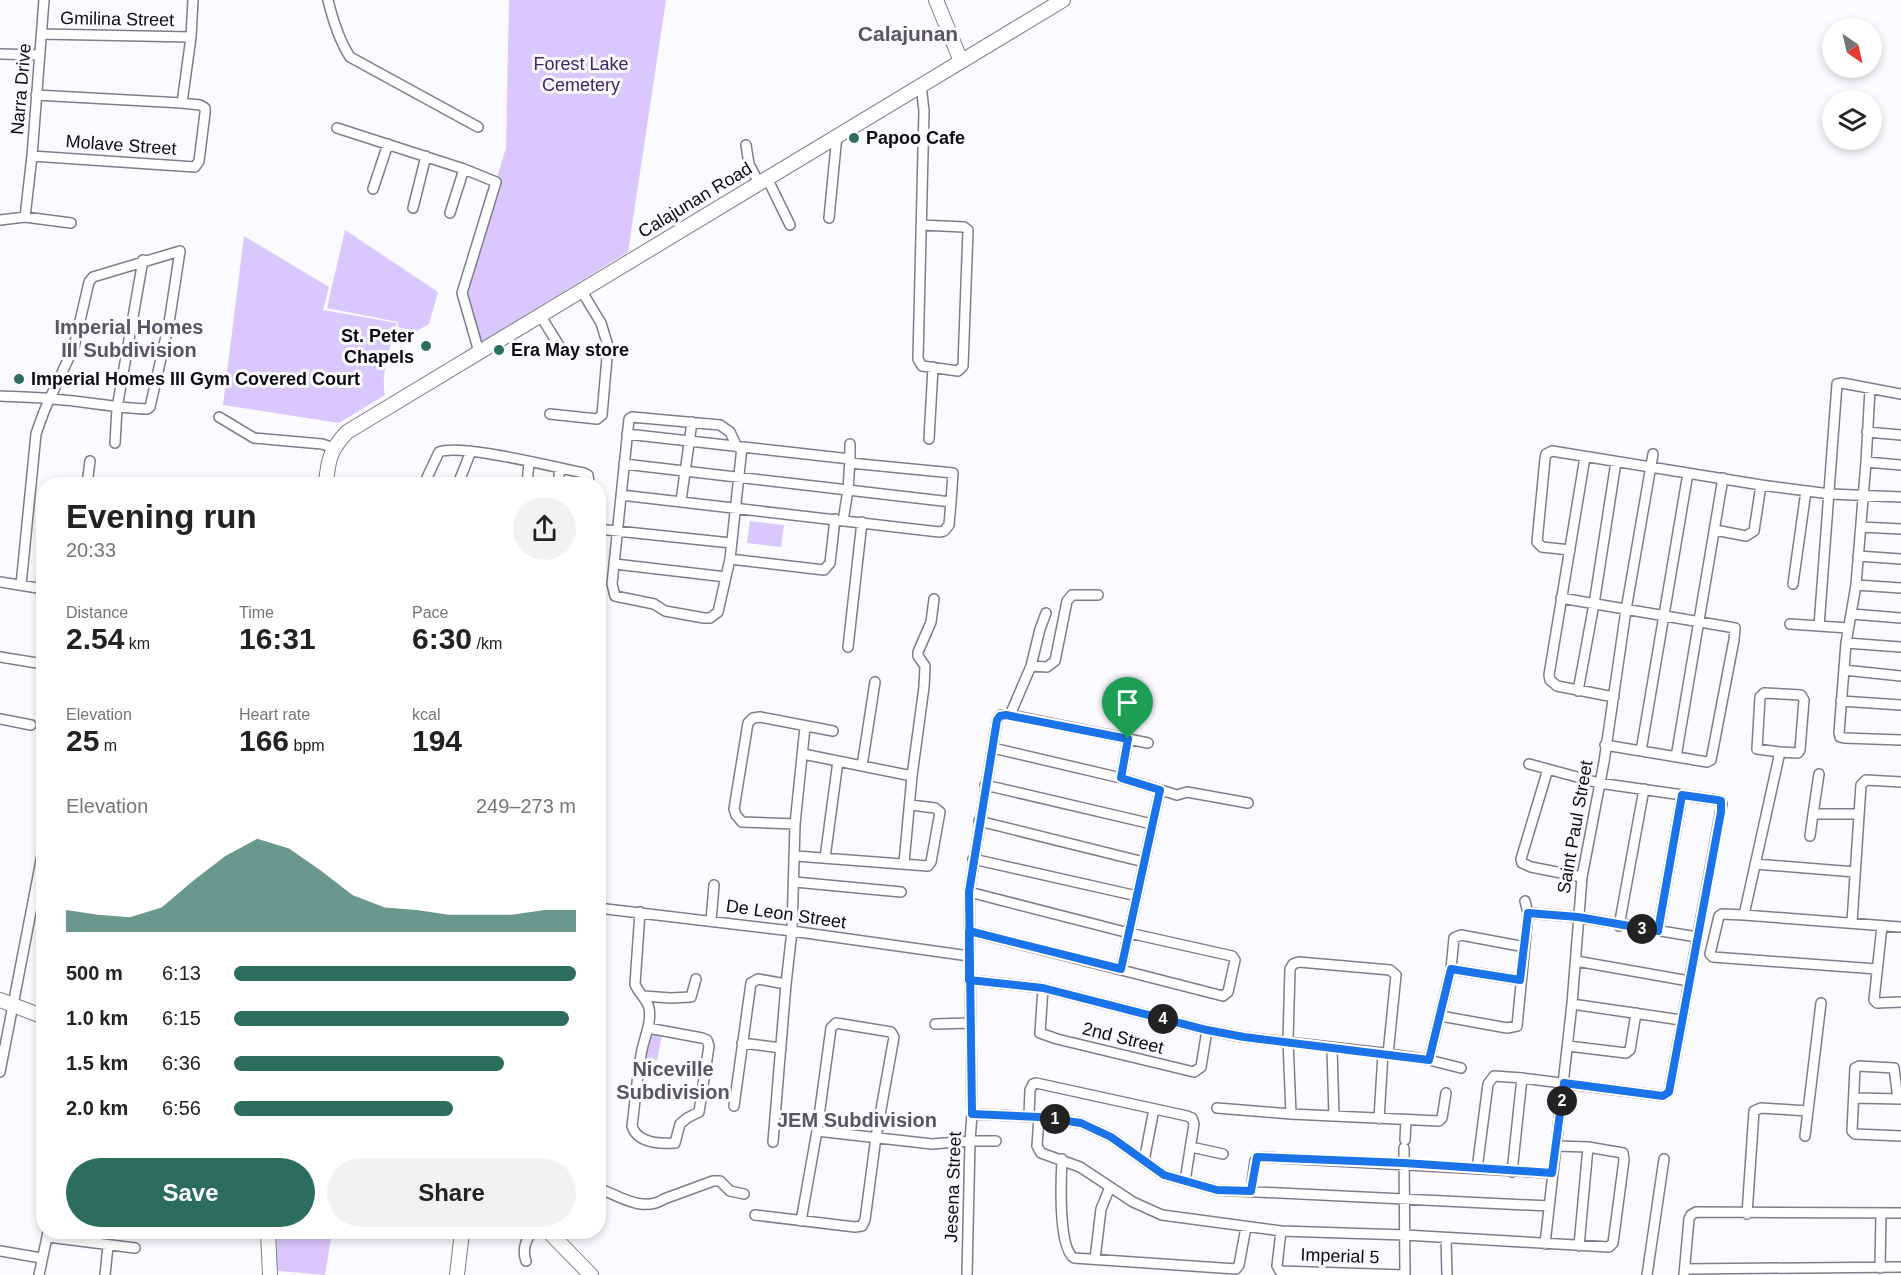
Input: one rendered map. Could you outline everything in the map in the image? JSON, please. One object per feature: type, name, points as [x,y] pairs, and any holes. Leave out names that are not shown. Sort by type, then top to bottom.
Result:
[{"type":"main road","points":[[936,0],[961,61]]},
{"type":"main road","name":"Calajunan Road","points":[[334,448],[347,432],[1063,0]]},
{"type":"main road","points":[[327,477],[329,456],[334,448]]},
{"type":"main road","points":[[6,1003],[36,1014]]},
{"type":"main road","points":[[268,1239],[270,1275]]},
{"type":"main road","points":[[458,1275],[461,1239]]},
{"type":"main road","points":[[556,1239],[591,1275]]},
{"type":"street","name":"Narra Drive","points":[[25,217],[44,0]]},
{"type":"street","points":[[36,95],[182,103],[191,37],[193,0]]},
{"type":"street","points":[[328,0],[333,21],[350,57],[477,127]]},
{"type":"street","name":"Gmilina Street","points":[[42,34],[191,37]]},
{"type":"street","points":[[0,54],[39,55]]},
{"type":"street","points":[[921,85],[924,111],[921,225],[918,359],[922,366],[958,371],[963,366],[968,230],[964,227],[921,225]]},
{"type":"street","name":"Molave Street","points":[[32,156],[195,167],[199,161],[205,108],[200,105],[182,103]]},
{"type":"street","points":[[337,128],[464,169],[497,183],[462,293],[479,352]]},
{"type":"street","points":[[829,218],[837,135]]},
{"type":"street","points":[[373,189],[388,144]]},
{"type":"street","points":[[746,145],[749,164],[763,181],[790,225]]},
{"type":"street","points":[[413,208],[426,156]]},
{"type":"street","points":[[450,213],[464,169]]},
{"type":"street","points":[[0,220],[25,217],[71,223]]},
{"type":"street","points":[[0,398],[50,398],[117,408],[147,409],[153,403],[180,250],[143,260],[91,279],[74,347],[50,398],[43,413],[33,450],[21,585]]},
{"type":"street","points":[[115,443],[117,408],[143,260]]},
{"type":"street","points":[[550,414],[597,419],[602,414],[608,346],[601,323],[581,290]]},
{"type":"street","points":[[540,315],[563,352]]},
{"type":"street","points":[[929,439],[933,367]]},
{"type":"street","points":[[1819,626],[1837,384],[1842,382],[1901,394]]},
{"type":"street","points":[[1870,389],[1856,585],[1846,643],[1839,733],[1840,737],[1844,738],[1901,740]]},
{"type":"street","points":[[219,417],[254,438],[322,444],[334,448]]},
{"type":"street","points":[[632,417],[692,422],[725,426],[739,447],[739,477],[730,559],[718,612],[710,618],[666,611],[654,604],[615,596],[612,590],[627,434],[628,419],[632,417]]},
{"type":"street","points":[[681,501],[692,422]]},
{"type":"street","points":[[1867,432],[1901,435]]},
{"type":"street","points":[[621,495],[944,531],[949,525],[953,473],[627,434]]},
{"type":"street","points":[[730,559],[824,570],[830,563],[848,490],[850,444]]},
{"type":"street","points":[[427,477],[439,452],[450,450],[471,451],[560,468],[588,477]]},
{"type":"street","points":[[461,477],[471,451]]},
{"type":"street","points":[[1570,550],[1542,547],[1537,542],[1545,459],[1546,454],[1552,451],[1761,485],[1830,494],[1901,497]]},
{"type":"street","name":"Saint Paul Street","points":[[1545,1244],[1568,1046],[1582,877],[1614,698],[1626,609],[1653,454]]},
{"type":"street","points":[[1585,457],[1550,680],[1557,686],[1614,698]]},
{"type":"street","points":[[88,477],[90,461]]},
{"type":"street","points":[[527,477],[528,462]]},
{"type":"street","points":[[1578,691],[1616,462]]},
{"type":"street","points":[[1866,462],[1901,465]]},
{"type":"street","points":[[624,464],[951,502]]},
{"type":"street","points":[[559,477],[560,468]]},
{"type":"street","points":[[1641,751],[1688,473]]},
{"type":"street","points":[[1676,757],[1723,478]]},
{"type":"street","points":[[1714,530],[1746,536],[1754,531],[1761,485]]},
{"type":"street","points":[[1793,584],[1806,490]]},
{"type":"street","points":[[848,647],[862,522]]},
{"type":"street","points":[[1861,527],[1901,530]]},
{"type":"street","points":[[606,529],[731,543]]},
{"type":"street","points":[[1858,556],[1901,559]]},
{"type":"street","points":[[615,564],[726,577]]},
{"type":"street","points":[[0,582],[36,588]]},
{"type":"street","points":[[1856,585],[1901,588]]},
{"type":"street","points":[[1031,666],[1047,667],[1055,662],[1067,601],[1072,595],[1098,596]]},
{"type":"street","points":[[1562,598],[1734,627],[1736,630],[1712,760],[1707,762],[1605,745]]},
{"type":"street","points":[[904,863],[925,669],[918,652],[931,622],[934,599]]},
{"type":"street","points":[[1046,613],[1031,666],[1010,715],[1148,743]]},
{"type":"street","points":[[1852,614],[1901,618]]},
{"type":"street","points":[[1790,624],[1848,628]]},
{"type":"street","points":[[1846,643],[1901,647]]},
{"type":"street","points":[[0,657],[36,663]]},
{"type":"street","points":[[1844,670],[1901,676]]},
{"type":"street","points":[[862,766],[875,682]]},
{"type":"street","points":[[1764,693],[1800,695],[1804,699],[1800,750],[1798,753],[1780,752],[1757,749],[1760,697],[1764,693]]},
{"type":"street","points":[[1841,700],[1901,705]]},
{"type":"street","name":"Jesena Street","points":[[967,1275],[969,1141],[972,1114],[969,892],[997,720],[1000,716],[1010,715]]},
{"type":"street","points":[[795,824],[742,822],[736,815],[734,808],[748,723],[753,718],[760,717],[833,731]]},
{"type":"street","points":[[0,719],[31,725]]},
{"type":"street","points":[[773,1142],[792,931],[796,856],[795,824],[805,727]]},
{"type":"street","points":[[1121,778],[1128,739]]},
{"type":"street","points":[[993,748],[1121,778],[1177,795],[1187,792],[1248,803]]},
{"type":"street","points":[[1744,915],[1780,752]]},
{"type":"street","points":[[803,754],[912,776]]},
{"type":"street","points":[[825,858],[838,761]]},
{"type":"street","points":[[1477,1169],[1489,1081],[1494,1076],[1666,1095],[1670,1090],[1722,804],[1717,800],[1599,783],[1529,764]]},
{"type":"street","points":[[1548,769],[1521,859],[1522,863],[1531,867],[1582,877]]},
{"type":"street","points":[[1810,836],[1819,774]]},
{"type":"street","points":[[1852,922],[1862,783],[1866,780],[1901,782]]},
{"type":"street","points":[[985,785],[1152,824]]},
{"type":"street","points":[[1619,926],[1644,789]]},
{"type":"street","points":[[1121,969],[1160,790]]},
{"type":"street","points":[[1658,931],[1682,795]]},
{"type":"street","points":[[796,856],[930,865],[940,812],[936,808],[911,805]]},
{"type":"street","points":[[1813,814],[1859,814]]},
{"type":"street","points":[[979,821],[1144,862]]},
{"type":"street","points":[[973,859],[1137,896]]},
{"type":"street","points":[[1755,864],[1855,872]]},
{"type":"street","points":[[0,1072],[6,1003],[36,878]]},
{"type":"street","points":[[795,882],[901,892]]},
{"type":"street","points":[[711,921],[714,885]]},
{"type":"street","points":[[969,892],[1129,933],[1232,956],[1235,960],[1228,992],[1223,996],[969,931]]},
{"type":"street","points":[[1441,1016],[1514,1027],[1518,1022],[1520,980],[1528,913],[1525,901]]},
{"type":"street","name":"De Leon Street","points":[[606,909],[792,931],[969,956]]},
{"type":"street","points":[[640,912],[635,984],[649,1005],[648,1028],[641,1052],[632,1126],[639,1138],[675,1143],[680,1124],[699,1112],[709,1046],[707,1040],[702,1038],[648,1028]]},
{"type":"street","points":[[1528,913],[1578,917],[1619,926],[1697,937]]},
{"type":"street","points":[[1876,969],[1712,956],[1710,952],[1719,916],[1722,914],[1901,926],[1901,933]]},
{"type":"street","points":[[1882,926],[1874,1002],[1901,1002]]},
{"type":"street","points":[[1429,1060],[1451,969],[1452,941],[1458,935],[1525,947]]},
{"type":"street","points":[[1576,961],[1689,981]]},
{"type":"street","points":[[1291,1114],[1288,1041],[1290,969],[1293,964],[1299,962],[1390,970],[1396,975],[1378,1119]]},
{"type":"street","points":[[1451,969],[1520,980]]},
{"type":"street","points":[[643,996],[691,997],[696,979]]},
{"type":"street","points":[[734,1106],[751,983],[758,979],[786,984]]},
{"type":"street","points":[[969,980],[1043,988],[1207,1030],[1244,1037],[1386,1053],[1461,1068]]},
{"type":"street","name":"2nd Street","points":[[1043,988],[1040,1032],[1057,1039],[1194,1072],[1201,1067],[1207,1030]]},
{"type":"street","points":[[1805,1136],[1821,1003]]},
{"type":"street","points":[[1572,1004],[1682,1020]]},
{"type":"street","points":[[1568,1046],[1626,1053],[1630,1050],[1636,1013]]},
{"type":"street","points":[[756,1215],[801,1221],[855,1227],[862,1226],[865,1220],[876,1137],[894,1034],[836,1023],[831,1028],[817,1131],[801,1221]]},
{"type":"street","points":[[936,1024],[970,1023]]},
{"type":"street","points":[[742,1043],[781,1048]]},
{"type":"street","points":[[1332,1048],[1335,1116]]},
{"type":"street","points":[[1855,1098],[1899,1099],[1895,1069],[1859,1066],[1855,1068],[1855,1098],[1851,1127],[1853,1133],[1901,1136]]},
{"type":"street","points":[[1512,1172],[1522,1078]]},
{"type":"street","points":[[1185,1181],[1194,1124],[1192,1118],[1033,1084],[1030,1090],[1038,1148],[1041,1153],[1080,1167],[1133,1202],[1162,1215],[1246,1227],[1281,1231],[1405,1235],[1607,1248],[1612,1243],[1624,1160],[1623,1153],[1588,1147],[1556,1146]]},
{"type":"street","points":[[1217,1108],[1378,1119],[1440,1120],[1446,1093]]},
{"type":"street","points":[[1747,1214],[1754,1111],[1761,1108],[1807,1111]]},
{"type":"street","points":[[1144,1161],[1154,1109]]},
{"type":"street","points":[[972,1114],[1034,1116],[1081,1123],[1111,1137],[1164,1175],[1217,1190],[1549,1206]]},
{"type":"street","points":[[1405,1275],[1404,1144],[1406,1120]]},
{"type":"street","points":[[817,1131],[932,1144],[996,1141]]},
{"type":"street","points":[[1191,1147],[1223,1154]]},
{"type":"street","points":[[1580,1246],[1588,1147]]},
{"type":"street","points":[[1251,1191],[1257,1157],[1404,1163],[1552,1173]]},
{"type":"street","points":[[1647,1275],[1664,1158]]},
{"type":"street","points":[[1062,1160],[1060,1199],[1068,1252],[1074,1258],[1236,1269],[1239,1265],[1246,1227]]},
{"type":"street","points":[[606,1191],[642,1206],[657,1203],[713,1181],[720,1181],[730,1191],[744,1194]]},
{"type":"street","points":[[1095,1259],[1101,1209],[1110,1187]]},
{"type":"street","points":[[1901,1213],[1696,1212],[1690,1215],[1689,1219],[1684,1272],[1901,1268]]},
{"type":"street","points":[[1880,1268],[1881,1213]]},
{"type":"street","name":"Imperial 5","points":[[1281,1231],[1277,1266],[1280,1271],[1405,1275]]},
{"type":"street","points":[[1446,1238],[1447,1275]]},
{"type":"street","points":[[39,1275],[47,1239]]},
{"type":"street","points":[[75,1239],[135,1248]]},
{"type":"street","points":[[526,1261],[524,1255],[527,1239]]},
{"type":"street","points":[[105,1275],[108,1245]]},
{"type":"street","points":[[0,1251],[41,1258]]},
{"type":"green space","name":"Forest Lake Cemetery","points":[[509,0],[666,0],[628,252],[480,343],[465,291],[501,179],[497,177],[506,148]]},
{"type":"green space","points":[[345,230],[438,292],[429,324],[415,332],[398,327],[398,322],[327,308]]},
{"type":"green space","points":[[244,236],[329,287],[323,310],[397,323],[385,368],[385,395],[339,423],[223,405]]},
{"type":"green space","points":[[750,521],[784,525],[781,547],[747,543]]},
{"type":"green space","points":[[650,1033],[662,1035],[657,1060],[644,1057]]},
{"type":"green space","points":[[275,1239],[331,1239],[325,1275],[279,1271],[275,1268]]},
{"type":"place","name":"Papoo Cafe","points":[[854,138]]},
{"type":"place","name":"St. Peter Chapels","points":[[426,346]]},
{"type":"place","name":"Era May store","points":[[499,350]]},
{"type":"place","name":"Imperial Homes III Gym Covered Court","points":[[19,379]]},
{"type":"district","name":"Calajunan","points":[[908,33]]},
{"type":"district","name":"Imperial Homes III Subdivision","points":[[129,338]]},
{"type":"district","name":"Niceville Subdivision","points":[[673,1080]]},
{"type":"district","name":"JEM Subdivision","points":[[857,1120]]},
{"type":"route","points":[[1128,739],[1006,715],[1000,716],[997,720],[969,892],[969,956],[972,1114],[1039,1117],[1081,1123],[1111,1137],[1164,1175],[1217,1190],[1251,1191],[1257,1157],[1404,1163],[1552,1173],[1564,1083],[1663,1096],[1669,1092],[1721,812],[1722,804],[1717,800],[1682,795],[1658,931],[1578,917],[1528,913],[1520,980],[1451,969],[1429,1060],[1244,1037],[1207,1030],[1043,988],[1006,983],[969,980],[969,956],[969,931],[1121,969],[1160,790],[1121,778],[1128,739]]}]
